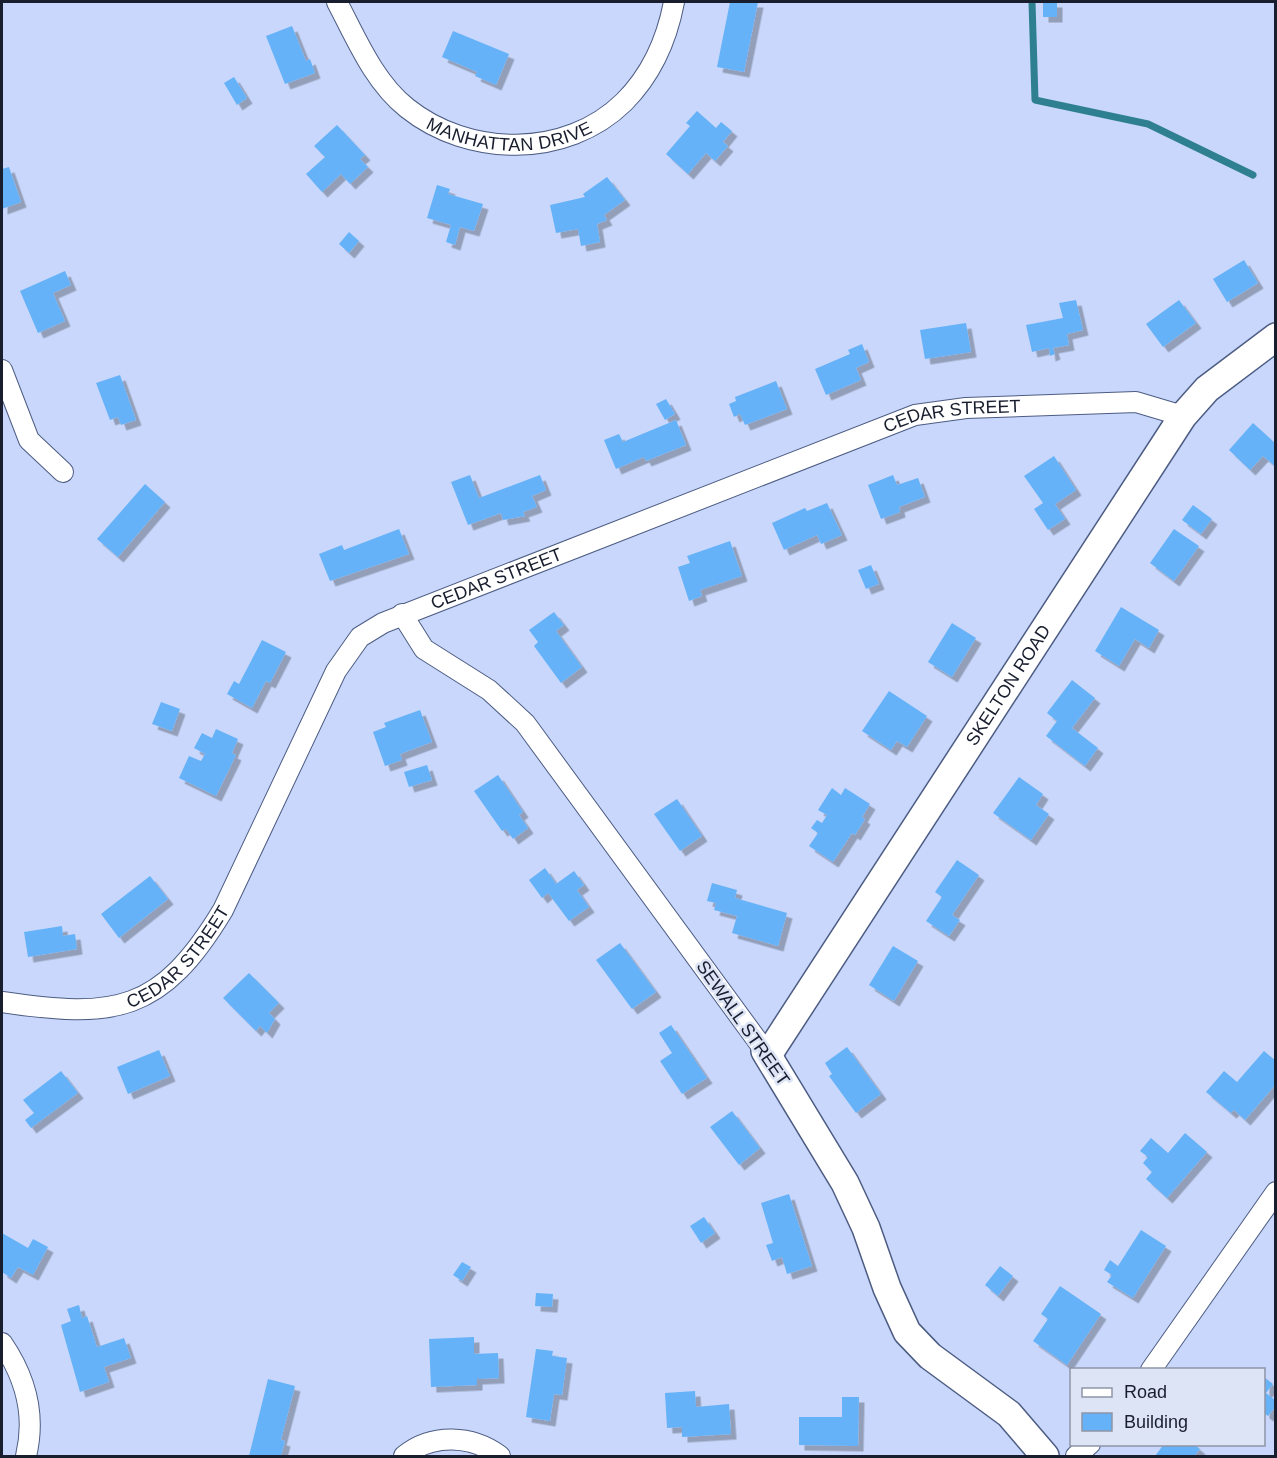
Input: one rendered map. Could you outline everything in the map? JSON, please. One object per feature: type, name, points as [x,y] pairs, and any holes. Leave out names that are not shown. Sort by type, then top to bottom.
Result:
[{"type":"street","name":"MANHATTAN DRIVE","points":[[337,2],[377,74],[408,109],[433,125],[462,138],[507,145],[534,144],[572,135],[606,117],[624,102],[645,76],[658,54],[674,2]]},
{"type":"street","name":"SKELTON ROAD","points":[[767,1053],[1183,416],[1207,389],[1275,337]]},
{"type":"street","points":[[2,370],[29,440],[63,472]]},
{"type":"street","name":"CEDAR STREET","points":[[2,1002],[74,1010],[121,1006],[162,987],[182,970],[202,945],[223,910],[344,657],[360,637],[402,614],[915,415],[966,408],[1136,402],[1183,416]]},
{"type":"street","name":"SEWALL STREET","points":[[402,614],[424,649],[489,690],[525,723],[767,1053],[845,1183],[866,1228],[887,1288],[907,1332],[930,1356],[1009,1414],[1045,1456]]},
{"type":"street","points":[[1152,1368],[1275,1192]]},
{"type":"street","points":[[2,1343],[24,1383],[29,1404],[31,1425],[26,1456]]},
{"type":"street","points":[[404,1456],[431,1442],[456,1439],[481,1445],[500,1456]]},
{"type":"building","points":[[730,2],[758,2],[744,72],[717,67]]},
{"type":"building","points":[[1043,2],[1057,2],[1057,17],[1043,17]]},
{"type":"building","points":[[292,26],[306,61],[310,59],[315,73],[285,84],[266,36]]},
{"type":"building","points":[[453,31],[509,54],[496,85],[475,76],[477,72],[442,57]]},
{"type":"building","points":[[234,77],[247,98],[237,105],[224,83]]},
{"type":"building","points":[[697,111],[716,128],[721,122],[732,131],[723,142],[728,146],[715,161],[706,153],[688,174],[666,154],[690,126],[686,123]]},
{"type":"building","points":[[337,125],[365,155],[360,159],[368,167],[350,184],[341,174],[322,192],[306,174],[325,157],[314,146]]},
{"type":"building","points":[[9,167],[21,202],[2,209],[2,169]]},
{"type":"building","points":[[607,177],[625,200],[604,215],[607,220],[597,224],[600,242],[581,246],[578,229],[556,233],[550,205],[585,197],[583,194]]},
{"type":"building","points":[[437,185],[450,189],[448,194],[483,204],[474,231],[460,227],[455,245],[446,242],[451,225],[427,218]]},
{"type":"building","points":[[349,232],[359,241],[349,253],[339,244]]},
{"type":"building","points":[[1244,260],[1258,283],[1227,302],[1213,279]]},
{"type":"building","points":[[65,271],[71,285],[53,293],[65,321],[38,333],[20,291]]},
{"type":"building","points":[[1076,300],[1083,330],[1067,334],[1069,345],[1053,348],[1055,354],[1050,356],[1049,348],[1032,352],[1026,325],[1063,318],[1059,303]]},
{"type":"building","points":[[1179,300],[1196,323],[1163,347],[1146,324]]},
{"type":"building","points":[[966,323],[971,352],[925,359],[920,330]]},
{"type":"building","points":[[862,344],[869,362],[856,368],[861,380],[826,395],[815,369],[850,354],[848,350]]},
{"type":"building","points":[[120,375],[136,420],[121,425],[118,417],[110,420],[96,383]]},
{"type":"building","points":[[776,381],[787,409],[745,425],[740,414],[734,417],[729,404],[736,401],[735,397]]},
{"type":"building","points":[[666,399],[675,414],[665,420],[656,404]]},
{"type":"building","points":[[676,420],[686,445],[646,461],[644,457],[616,469],[604,440],[619,434],[623,442]]},
{"type":"building","points":[[1253,423],[1276,444],[1276,467],[1263,456],[1250,470],[1229,450]]},
{"type":"building","points":[[1054,456],[1076,490],[1055,504],[1065,519],[1048,530],[1034,509],[1043,503],[1024,476]]},
{"type":"building","points":[[470,475],[479,498],[540,475],[546,490],[532,496],[537,507],[523,512],[525,516],[503,520],[501,513],[468,525],[451,482]]},
{"type":"building","points":[[893,475],[897,485],[918,478],[925,497],[899,507],[900,512],[881,519],[868,485]]},
{"type":"building","points":[[145,484],[165,502],[118,557],[97,539]]},
{"type":"building","points":[[827,503],[842,535],[821,544],[817,535],[784,550],[772,523],[805,508],[807,511]]},
{"type":"building","points":[[1193,505],[1212,519],[1201,534],[1182,520]]},
{"type":"building","points":[[399,529],[409,554],[330,581],[319,554],[342,545],[344,550]]},
{"type":"building","points":[[1174,529],[1199,546],[1174,581],[1150,563]]},
{"type":"building","points":[[730,541],[742,576],[700,590],[702,596],[689,601],[678,567],[690,563],[687,556]]},
{"type":"building","points":[[871,565],[879,584],[866,589],[858,570]]},
{"type":"building","points":[[1121,607],[1159,630],[1149,648],[1135,639],[1119,666],[1095,651]]},
{"type":"building","points":[[554,612],[564,625],[556,631],[582,667],[561,683],[534,646],[538,642],[529,630]]},
{"type":"building","points":[[952,623],[976,638],[952,677],[928,662]]},
{"type":"building","points":[[262,640],[286,652],[270,683],[266,681],[252,708],[227,694],[234,681],[239,684]]},
{"type":"building","points":[[1072,680],[1095,698],[1072,728],[1098,748],[1085,766],[1046,736],[1057,721],[1047,713]]},
{"type":"building","points":[[889,691],[927,716],[907,747],[897,741],[891,750],[862,731]]},
{"type":"building","points":[[161,702],[180,709],[172,731],[152,724]]},
{"type":"building","points":[[420,710],[432,742],[400,754],[402,760],[385,766],[373,732],[386,727],[384,723]]},
{"type":"building","points":[[216,729],[238,739],[232,753],[236,755],[216,796],[179,778],[189,756],[201,761],[205,754],[194,748],[202,733],[212,738]]},
{"type":"building","points":[[427,765],[432,780],[409,787],[404,772]]},
{"type":"building","points":[[498,775],[523,812],[519,815],[528,828],[513,839],[506,829],[502,831],[474,791]]},
{"type":"building","points":[[1019,777],[1043,794],[1036,805],[1049,814],[1031,840],[993,813]]},
{"type":"building","points":[[832,788],[841,795],[845,788],[870,804],[862,817],[865,819],[855,835],[852,833],[833,862],[809,846],[818,833],[811,828],[817,820],[822,823],[827,815],[818,810]]},
{"type":"building","points":[[677,799],[702,836],[680,851],[654,814]]},
{"type":"building","points":[[957,860],[979,875],[952,915],[960,920],[949,936],[926,921],[942,897],[935,892]]},
{"type":"building","points":[[545,868],[556,884],[574,871],[584,885],[577,890],[589,907],[569,921],[548,893],[542,898],[529,880]]},
{"type":"building","points":[[150,876],[168,899],[119,938],[101,914]]},
{"type":"building","points":[[712,883],[737,890],[735,898],[787,913],[778,946],[732,933],[737,916],[714,910],[716,903],[707,901]]},
{"type":"building","points":[[62,926],[63,936],[75,934],[77,949],[28,957],[24,932]]},
{"type":"building","points":[[620,943],[656,992],[632,1009],[596,960]]},
{"type":"building","points":[[893,946],[918,961],[894,1001],[869,985]]},
{"type":"building","points":[[249,973],[279,1003],[269,1013],[275,1019],[267,1033],[260,1026],[256,1031],[223,998]]},
{"type":"building","points":[[671,1025],[707,1078],[682,1094],[660,1061],[672,1053],[659,1033]]},
{"type":"building","points":[[847,1047],[881,1094],[856,1113],[829,1076],[832,1074],[825,1063]]},
{"type":"building","points":[[159,1050],[170,1076],[128,1094],[117,1067]]},
{"type":"building","points":[[1264,1051],[1276,1061],[1276,1084],[1245,1120],[1234,1110],[1231,1113],[1206,1092],[1224,1071],[1237,1082]]},
{"type":"building","points":[[61,1071],[78,1093],[31,1128],[25,1120],[34,1113],[23,1100]]},
{"type":"building","points":[[732,1111],[760,1148],[739,1165],[710,1127]]},
{"type":"building","points":[[1185,1133],[1207,1152],[1167,1198],[1146,1179],[1152,1172],[1143,1163],[1148,1157],[1140,1151],[1151,1138],[1168,1153]]},
{"type":"building","points":[[789,1194],[812,1266],[787,1274],[782,1257],[772,1261],[766,1245],[773,1243],[761,1203]]},
{"type":"building","points":[[704,1217],[715,1233],[701,1243],[690,1226]]},
{"type":"building","points":[[1141,1230],[1166,1246],[1133,1298],[1107,1282],[1112,1275],[1104,1270],[1110,1260],[1118,1266]]},
{"type":"building","points":[[2,1233],[28,1248],[33,1239],[48,1247],[33,1275],[18,1267],[11,1278],[2,1272]]},
{"type":"building","points":[[462,1262],[471,1267],[462,1281],[453,1275]]},
{"type":"building","points":[[1000,1266],[1013,1276],[998,1296],[985,1285]]},
{"type":"building","points":[[1060,1286],[1101,1314],[1067,1365],[1033,1341],[1048,1319],[1041,1314]]},
{"type":"building","points":[[536,1293],[553,1294],[552,1307],[535,1306]]},
{"type":"building","points":[[79,1305],[82,1318],[87,1316],[97,1347],[124,1338],[131,1358],[104,1367],[109,1382],[80,1392],[61,1325],[71,1321],[67,1309]]},
{"type":"building","points":[[474,1337],[474,1354],[498,1353],[499,1378],[477,1379],[477,1385],[431,1387],[429,1339]]},
{"type":"building","points":[[536,1349],[553,1351],[552,1356],[567,1358],[562,1395],[554,1394],[550,1421],[526,1417]]},
{"type":"building","points":[[1265,1378],[1273,1384],[1266,1393],[1276,1401],[1276,1406],[1268,1416],[1265,1414]]},
{"type":"building","points":[[268,1379],[295,1386],[281,1440],[285,1441],[281,1456],[249,1456]]},
{"type":"building","points":[[695,1391],[696,1407],[729,1404],[731,1434],[682,1437],[682,1427],[667,1428],[665,1393]]},
{"type":"building","points":[[842,1397],[859,1397],[858,1446],[799,1445],[799,1417],[842,1417]]},
{"type":"building","points":[[1162,1446],[1196,1446],[1200,1449],[1194,1456],[1155,1456]]},
{"type":"waterway","points":[[1032,2],[1035,100],[1148,124],[1253,175]]}]
